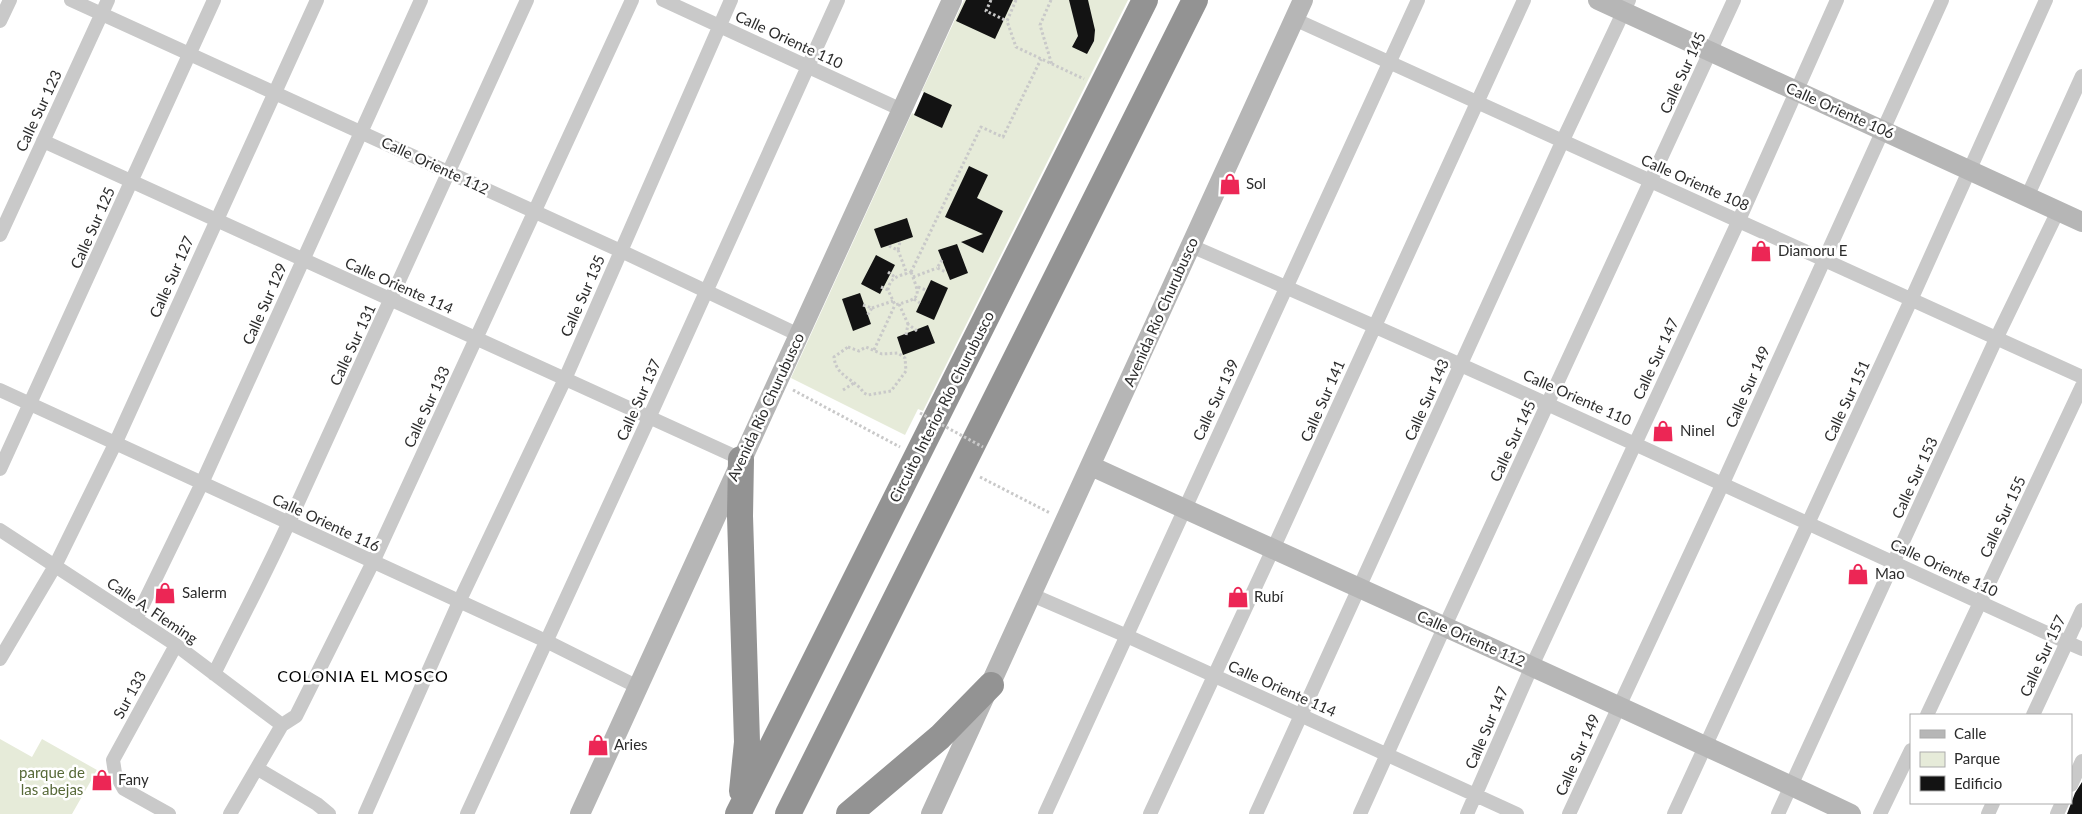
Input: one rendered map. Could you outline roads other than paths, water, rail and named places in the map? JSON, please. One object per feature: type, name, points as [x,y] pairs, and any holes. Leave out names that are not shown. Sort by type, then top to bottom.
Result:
[{"type":"highway","name":"Circuito Interior Río Churubusco","points":[[738,814],[1145,0]]},
{"type":"highway","points":[[788,814],[1195,0]]},
{"type":"highway","points":[[738,814],[746,766],[747,742],[740,516],[741,460]]},
{"type":"highway","points":[[849,814],[940,737],[990,685]]},
{"type":"main road","name":"Avenida Río Churubusco","points":[[580,814],[952,0]]},
{"type":"main road","name":"Avenida Río Churubusco","points":[[931,814],[1303,0]]},
{"type":"main road","name":"Calle Oriente 106","points":[[1598,0],[1626,6],[1711,52],[2082,222]]},
{"type":"main road","name":"Calle Oriente 112","points":[[1091,466],[1444,628],[1619,704],[1704,746],[1851,814]]},
{"type":"street","points":[[0,21],[10,0]]},
{"type":"street","name":"Calle Oriente 112","points":[[71,0],[188,55],[274,92],[621,250],[799,335]]},
{"type":"street","name":"Calle Sur 123","points":[[0,235],[108,0]]},
{"type":"street","name":"Calle Sur 125","points":[[0,469],[214,0]]},
{"type":"street","name":"Calle Sur 127","points":[[0,659],[54,566],[115,444],[317,0]]},
{"type":"street","name":"Calle Sur 129","points":[[136,619],[202,483],[421,0]]},
{"type":"street","name":"Calle Sur 131","points":[[214,674],[288,524],[527,0]]},
{"type":"street","name":"Calle Sur 133","points":[[230,814],[282,725],[296,716],[373,562],[632,0]]},
{"type":"street","name":"Calle Oriente 110","points":[[663,0],[902,110]]},
{"type":"street","name":"Calle Sur 135","points":[[365,814],[459,602],[565,379],[731,0]]},
{"type":"street","name":"Calle Sur 137","points":[[467,813],[649,418],[838,0]]},
{"type":"street","name":"Calle Sur 139","points":[[1045,814],[1285,286],[1418,0]]},
{"type":"street","name":"Calle Sur 141","points":[[1150,814],[1524,0]]},
{"type":"street","name":"Calle Sur 145","points":[[1360,814],[1734,0]]},
{"type":"street","name":"Calle Sur 147","points":[[1467,814],[1532,666],[1739,220],[1837,0]]},
{"type":"street","name":"Calle Sur 149","points":[[1569,814],[1723,483],[1942,0]]},
{"type":"street","name":"Calle Sur 151","points":[[1674,814],[1911,300],[2046,0]]},
{"type":"street","name":"Calle Sur 143","points":[[1256,814],[1626,6]]},
{"type":"street","name":"Calle Oriente 108","points":[[1294,19],[1389,60],[2082,377]]},
{"type":"street","points":[[2027,197],[2082,76]]},
{"type":"street","name":"Calle Oriente 114","points":[[43,141],[741,460]]},
{"type":"street","name":"Calle Sur 153","points":[[1778,814],[1996,339],[2058,211]]},
{"type":"street","name":"Calle Oriente 110","points":[[1191,246],[1635,442],[2082,649]]},
{"type":"street","name":"Calle Sur 155","points":[[1927,714],[2082,386]]},
{"type":"street","name":"Calle Oriente 116","points":[[0,390],[546,641],[638,687]]},
{"type":"street","name":"Calle A. Fleming","points":[[0,530],[176,646],[282,725]]},
{"type":"street","name":"Calle Oriente 114","points":[[1032,596],[1302,715],[1517,814]]},
{"type":"street","name":"Calle Sur 157","points":[[2033,714],[2082,610]]},
{"type":"street","name":"Sur 133","points":[[169,814],[124,789],[115,772],[113,760],[176,646]]},
{"type":"street","points":[[1880,814],[1910,752]]},
{"type":"street","points":[[2072,783],[2082,761]]},
{"type":"street","points":[[258,769],[317,804],[329,814]]},
{"type":"place","name":"Sol","points":[[1230,184]]},
{"type":"place","name":"Diamoru E","points":[[1761,251]]},
{"type":"place","name":"Ninel","points":[[1663,431]]},
{"type":"place","name":"Mao","points":[[1858,574]]},
{"type":"place","name":"Salerm","points":[[165,593]]},
{"type":"place","name":"Rubí","points":[[1238,597]]},
{"type":"place","name":"Aries","points":[[598,745]]},
{"type":"place","name":"Fany","points":[[102,780]]},
{"type":"district","name":"COLONIA EL MOSCO","points":[[363,676]]},
{"type":"park label","name":"parque de las abejas","points":[[52,782]]}]
